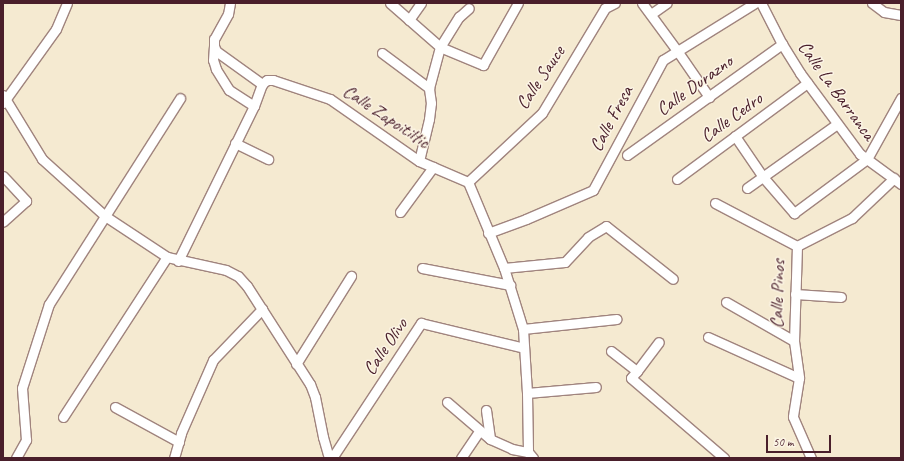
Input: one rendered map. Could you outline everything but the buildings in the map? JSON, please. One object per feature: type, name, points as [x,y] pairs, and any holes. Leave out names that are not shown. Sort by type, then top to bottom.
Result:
[{"type":"street","points":[[67,3],[56,29],[4,99],[42,159],[105,216],[167,257],[178,261],[226,270],[238,276],[262,309],[310,384],[315,397],[329,458]]},
{"type":"street","points":[[230,3],[228,14],[214,39],[213,60],[216,69],[229,90],[254,106]]},
{"type":"street","points":[[390,3],[440,47],[483,65],[518,3]]},
{"type":"street","points":[[409,20],[421,3]]},
{"type":"street","name":"Calle Sauce","points":[[468,182],[542,113],[606,8],[615,3]]},
{"type":"street","points":[[642,3],[709,97]]},
{"type":"street","points":[[651,14],[667,3]]},
{"type":"street","name":"Calle Fresa","points":[[488,233],[526,220],[593,190],[663,60],[755,3]]},
{"type":"street","name":"Calle La Barranca","points":[[761,3],[782,44],[807,83],[837,124],[860,154],[897,181]]},
{"type":"street","points":[[872,3],[884,12],[901,15]]},
{"type":"street","points":[[419,161],[429,119],[429,88],[440,47],[459,17],[469,8]]},
{"type":"street","name":"Calle Durazno","points":[[627,155],[782,44]]},
{"type":"street","points":[[178,261],[254,106],[262,84],[216,51],[214,46]]},
{"type":"street","points":[[382,53],[429,88]]},
{"type":"street","name":"Calle Zapoitiltic","points":[[262,84],[267,80],[273,80],[330,99],[419,161],[468,182]]},
{"type":"street","name":"Calle Cedro","points":[[676,180],[807,83]]},
{"type":"street","points":[[16,458],[26,440],[22,388],[48,304],[180,98]]},
{"type":"street","points":[[735,136],[763,177],[794,212],[867,159],[901,98]]},
{"type":"street","points":[[747,188],[837,124]]},
{"type":"street","points":[[235,143],[268,158]]},
{"type":"street","points":[[400,212],[433,167]]},
{"type":"street","points":[[3,176],[26,201],[3,222]]},
{"type":"street","name":"Calle Pinos","points":[[811,458],[793,418],[799,378],[794,341],[797,246],[852,218],[897,181]]},
{"type":"street","points":[[447,402],[490,439],[530,455],[522,329],[504,268],[488,233],[468,182]]},
{"type":"street","points":[[715,203],[797,246]]},
{"type":"street","points":[[504,268],[564,262],[588,237],[606,226],[673,279]]},
{"type":"street","points":[[63,417],[167,257]]},
{"type":"street","points":[[422,268],[510,285]]},
{"type":"street","points":[[296,364],[351,276]]},
{"type":"street","points":[[795,294],[841,297]]},
{"type":"street","points":[[726,302],[794,341]]},
{"type":"street","points":[[174,458],[179,442],[213,360],[262,309]]},
{"type":"street","points":[[522,329],[616,319]]},
{"type":"street","name":"Calle Olivo","points":[[332,458],[421,322],[524,348]]},
{"type":"street","points":[[708,336],[799,378]]},
{"type":"street","points":[[634,374],[659,342]]},
{"type":"street","points":[[611,351],[724,458]]},
{"type":"street","points":[[527,393],[596,387]]},
{"type":"street","points":[[115,407],[179,442]]},
{"type":"street","points":[[486,410],[490,439]]},
{"type":"street","points":[[461,458],[479,431]]}]
